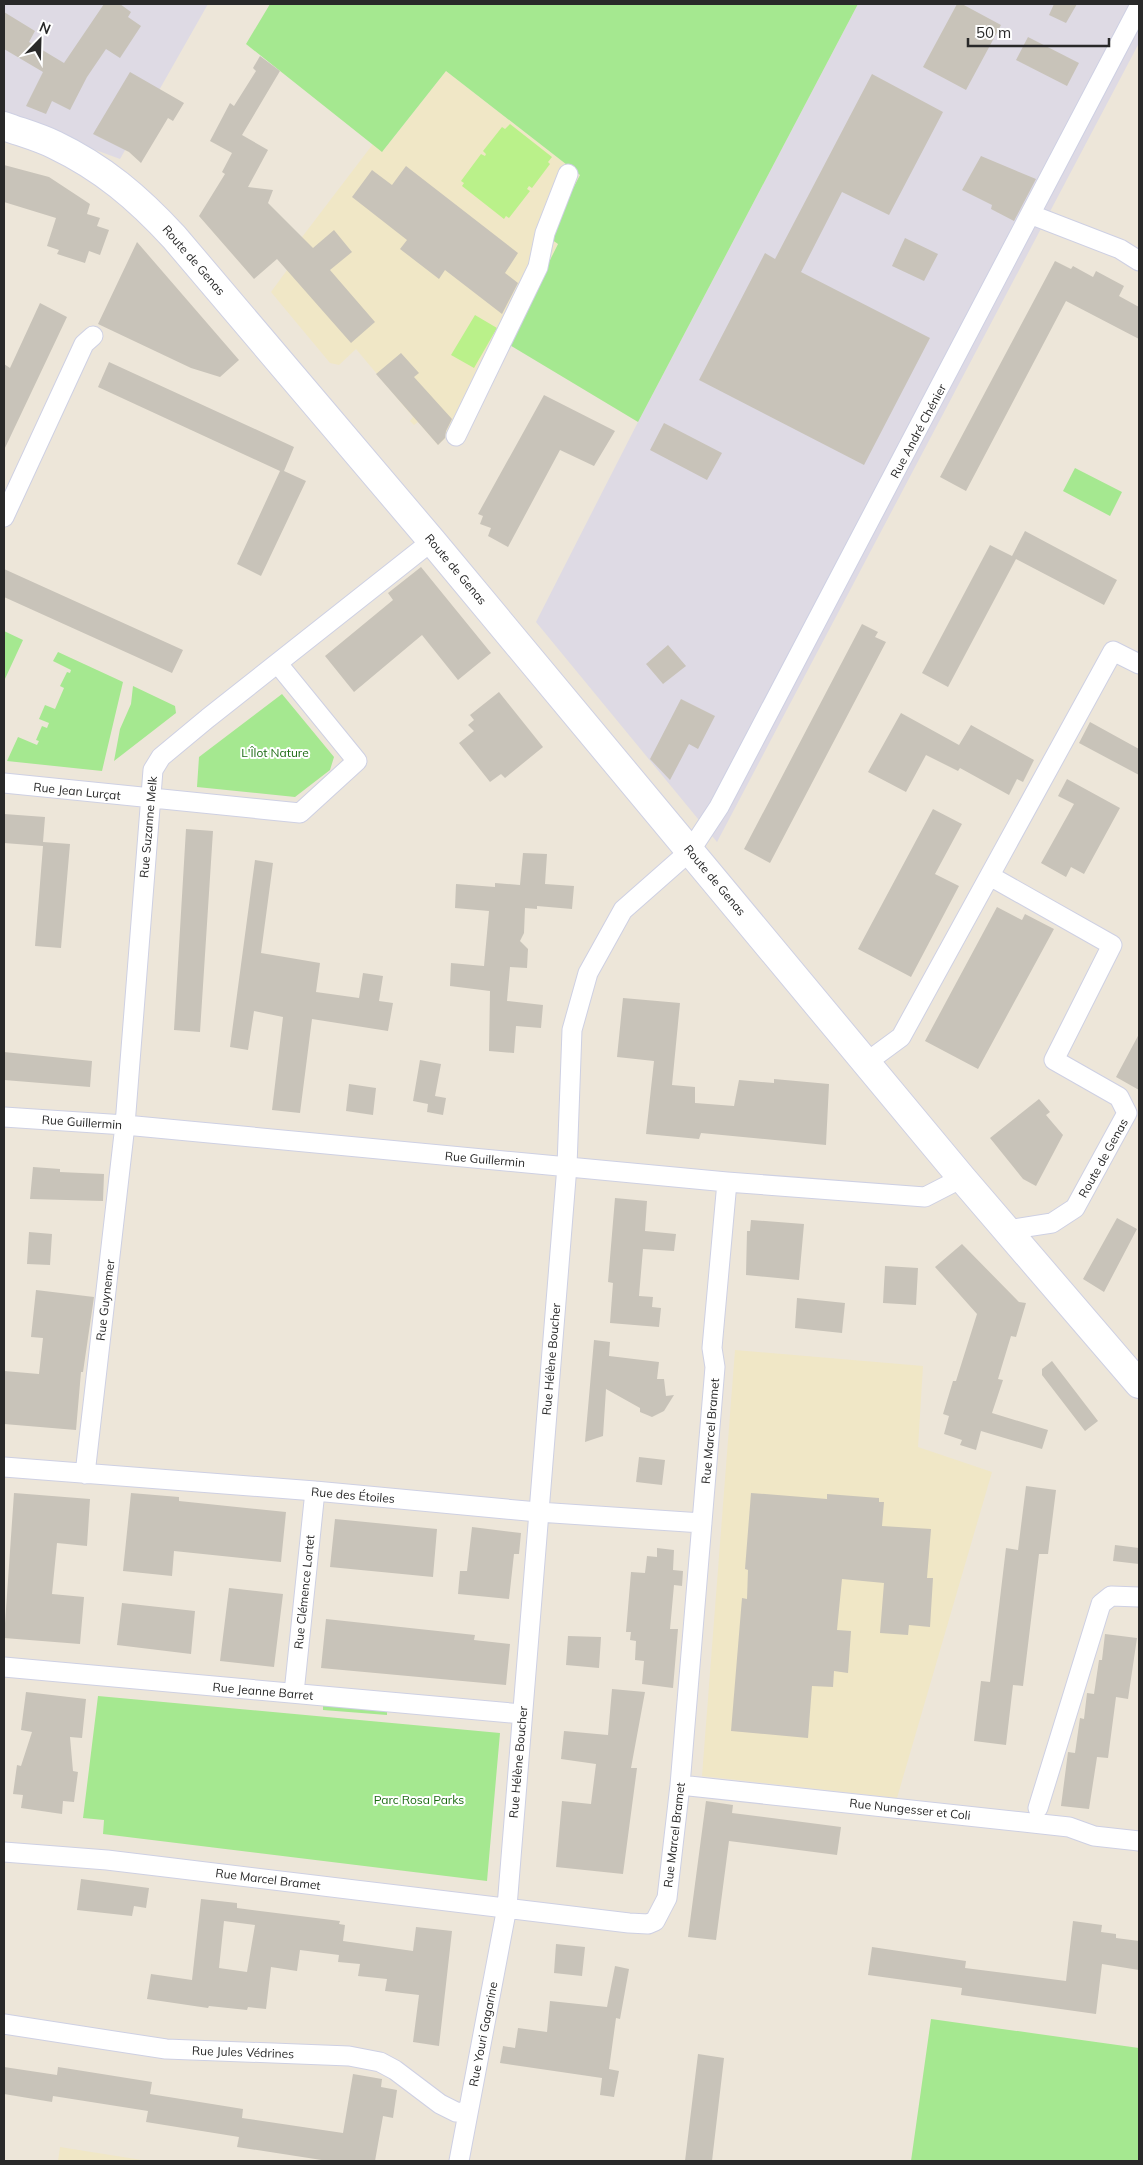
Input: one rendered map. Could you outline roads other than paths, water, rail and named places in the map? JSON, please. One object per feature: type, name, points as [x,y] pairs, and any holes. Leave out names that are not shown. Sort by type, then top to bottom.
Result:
[{"type":"main road","name":"Route de Genas","points":[[4,126],[54,144],[98,169],[142,202],[174,236],[432,540],[962,1178],[1139,1384]]},
{"type":"street","name":"Rue André Chénier","points":[[690,851],[719,807],[1139,7]]},
{"type":"street","points":[[456,436],[538,268],[545,233],[568,174]]},
{"type":"street","points":[[1032,214],[1120,249],[1139,260]]},
{"type":"street","points":[[4,517],[84,344],[93,336]]},
{"type":"street","name":"Rue Suzanne Melk","points":[[125,1125],[149,799],[153,770],[161,757],[432,540]]},
{"type":"street","points":[[866,1062],[902,1037],[1113,651],[1139,664]]},
{"type":"street","name":"Rue Jean Lurçat","points":[[4,783],[300,813],[357,761],[278,664]]},
{"type":"street","name":"Rue Hélène Boucher","points":[[506,1907],[567,1166],[572,1030],[588,973],[623,910],[690,851]]},
{"type":"street","name":"Route de Genas","points":[[990,876],[1112,946],[1054,1060],[1119,1097],[1127,1113],[1075,1208],[1052,1223],[1007,1230]]},
{"type":"street","name":"Rue Guillermin","points":[[4,1117],[125,1125],[727,1182],[925,1197],[962,1178]]},
{"type":"street","name":"Rue Guynemer","points":[[85,1474],[125,1125]]},
{"type":"street","name":"Rue Marcel Bramet","points":[[4,1852],[107,1860],[629,1923],[648,1924],[655,1921],[667,1898],[680,1785],[715,1367],[712,1348],[727,1182]]},
{"type":"street","name":"Rue des Étoiles","points":[[4,1468],[314,1491],[538,1512],[702,1523]]},
{"type":"street","name":"Rue Clémence Lortet","points":[[294,1693],[314,1491]]},
{"type":"street","points":[[1038,1808],[1102,1604],[1111,1596],[1139,1597]]},
{"type":"street","name":"Rue Jeanne Barret","points":[[4,1667],[522,1714]]},
{"type":"street","name":"Rue Nungesser et Coli","points":[[680,1785],[1069,1827],[1094,1836],[1139,1841]]},
{"type":"street","name":"Rue Youri Gagarine","points":[[459,2161],[506,1907]]},
{"type":"street","name":"Rue Jules Védrines","points":[[4,2024],[166,2049],[349,2056],[380,2062],[395,2070],[440,2104],[456,2112],[468,2113]]},
{"type":"park label","name":"L'Îlot Nature","points":[[275,752]]},
{"type":"park label","name":"Parc Rosa Parks","points":[[419,1799]]}]
